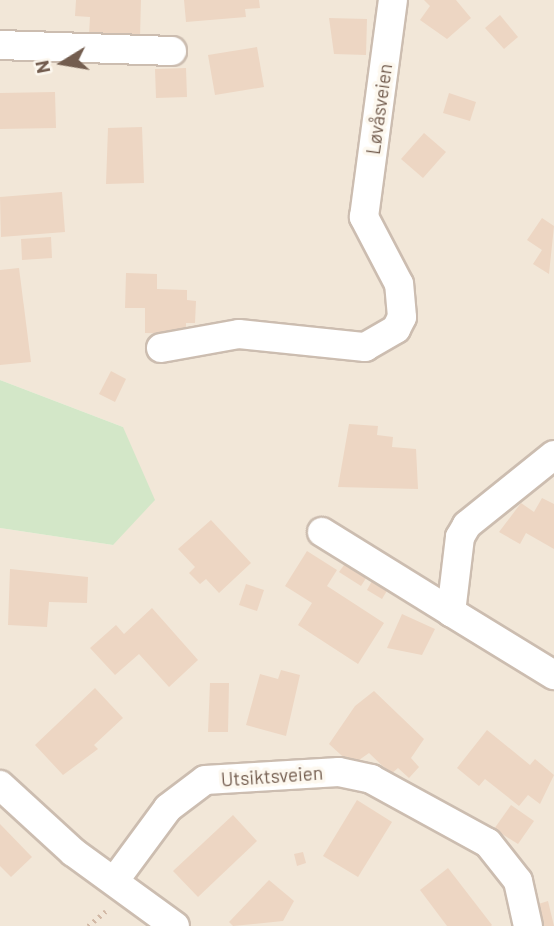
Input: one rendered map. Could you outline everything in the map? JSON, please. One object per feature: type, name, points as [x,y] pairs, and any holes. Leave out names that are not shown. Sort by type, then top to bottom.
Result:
[{"type":"street","name":"Løvåsveien","points":[[162,348],[239,334],[333,348],[381,342],[402,317],[399,284],[364,217],[393,0]]},
{"type":"street","points":[[0,45],[172,51]]},
{"type":"street","points":[[451,612],[460,537],[467,525],[554,455]]},
{"type":"street","points":[[322,532],[554,675]]},
{"type":"street","name":"Utsiktsveien","points":[[115,880],[168,808],[205,780],[339,772],[371,779],[488,843],[518,881],[528,926]]},
{"type":"street","points":[[0,785],[73,852],[176,926]]},
{"type":"shaded area","points":[[0,0],[554,0],[554,926],[0,926],[0,528],[113,545],[123,427],[0,380]]},
{"type":"green space","points":[[0,380],[123,427],[155,500],[113,545],[0,528]]},
{"type":"building","points":[[76,0],[141,0],[140,37],[89,35],[90,17],[75,16]]},
{"type":"building","points":[[184,0],[259,0],[260,8],[245,9],[246,17],[186,22]]},
{"type":"building","points":[[424,0],[456,0],[471,18],[447,39],[420,20],[430,6]]},
{"type":"building","points":[[500,15],[518,37],[504,49],[485,28]]},
{"type":"building","points":[[329,18],[367,19],[366,55],[334,54]]},
{"type":"building","points":[[257,47],[264,87],[215,95],[208,55]]},
{"type":"building","points":[[186,68],[187,97],[156,98],[155,69]]},
{"type":"building","points":[[55,92],[56,128],[0,129],[0,93]]},
{"type":"building","points":[[449,93],[476,102],[470,121],[443,113]]},
{"type":"building","points":[[142,127],[144,183],[106,184],[108,128]]},
{"type":"building","points":[[424,133],[446,152],[423,178],[401,159]]},
{"type":"building","points":[[62,192],[65,232],[1,237],[0,197]]},
{"type":"building","points":[[542,218],[554,226],[549,274],[533,264],[542,250],[527,240]]},
{"type":"building","points":[[51,237],[52,258],[22,260],[21,239]]},
{"type":"building","points":[[19,268],[31,362],[0,365],[0,270]]},
{"type":"building","points":[[126,273],[157,274],[157,289],[187,290],[187,300],[196,301],[195,323],[186,323],[186,334],[145,333],[145,308],[125,308]]},
{"type":"building","points":[[111,371],[126,379],[115,402],[99,394]]},
{"type":"building","points":[[349,424],[378,426],[377,435],[393,437],[392,447],[416,449],[418,489],[338,487]]},
{"type":"building","points":[[542,498],[554,504],[554,549],[526,533],[520,544],[499,532],[521,503],[534,512]]},
{"type":"building","points":[[211,520],[251,563],[219,593],[206,579],[200,584],[189,573],[195,567],[178,549]]},
{"type":"building","points":[[307,551],[337,570],[327,586],[384,623],[358,664],[298,625],[312,603],[285,586]]},
{"type":"building","points":[[347,561],[368,575],[361,586],[339,572]]},
{"type":"building","points":[[10,569],[88,577],[87,603],[49,602],[47,627],[8,625]]},
{"type":"building","points":[[373,579],[388,589],[382,599],[367,590]]},
{"type":"building","points":[[246,584],[264,590],[257,611],[239,605]]},
{"type":"building","points":[[152,608],[198,660],[169,687],[139,654],[115,675],[90,648],[116,625],[124,634]]},
{"type":"building","points":[[402,614],[435,629],[422,655],[387,648]]},
{"type":"building","points":[[281,670],[300,675],[286,736],[246,725],[260,674],[278,679]]},
{"type":"building","points":[[210,683],[229,683],[228,732],[208,732]]},
{"type":"building","points":[[95,688],[123,718],[94,745],[98,749],[63,775],[35,745]]},
{"type":"building","points":[[374,691],[424,739],[411,758],[419,767],[409,778],[398,768],[391,774],[369,753],[352,765],[329,744],[355,706]]},
{"type":"building","points":[[487,730],[530,765],[535,759],[554,775],[540,804],[528,795],[519,806],[485,779],[479,786],[457,768]]},
{"type":"building","points":[[357,800],[392,822],[358,877],[323,856]]},
{"type":"building","points":[[511,805],[534,821],[518,844],[494,829]]},
{"type":"building","points":[[233,815],[257,841],[198,897],[173,871]]},
{"type":"building","points":[[0,824],[32,857],[11,877],[0,866]]},
{"type":"building","points":[[303,852],[306,863],[297,866],[294,854]]},
{"type":"building","points":[[448,868],[491,926],[447,926],[420,890]]},
{"type":"building","points":[[269,880],[294,901],[283,921],[233,926],[229,922]]},
{"type":"building","points":[[548,901],[554,926],[538,926],[532,906]]}]
